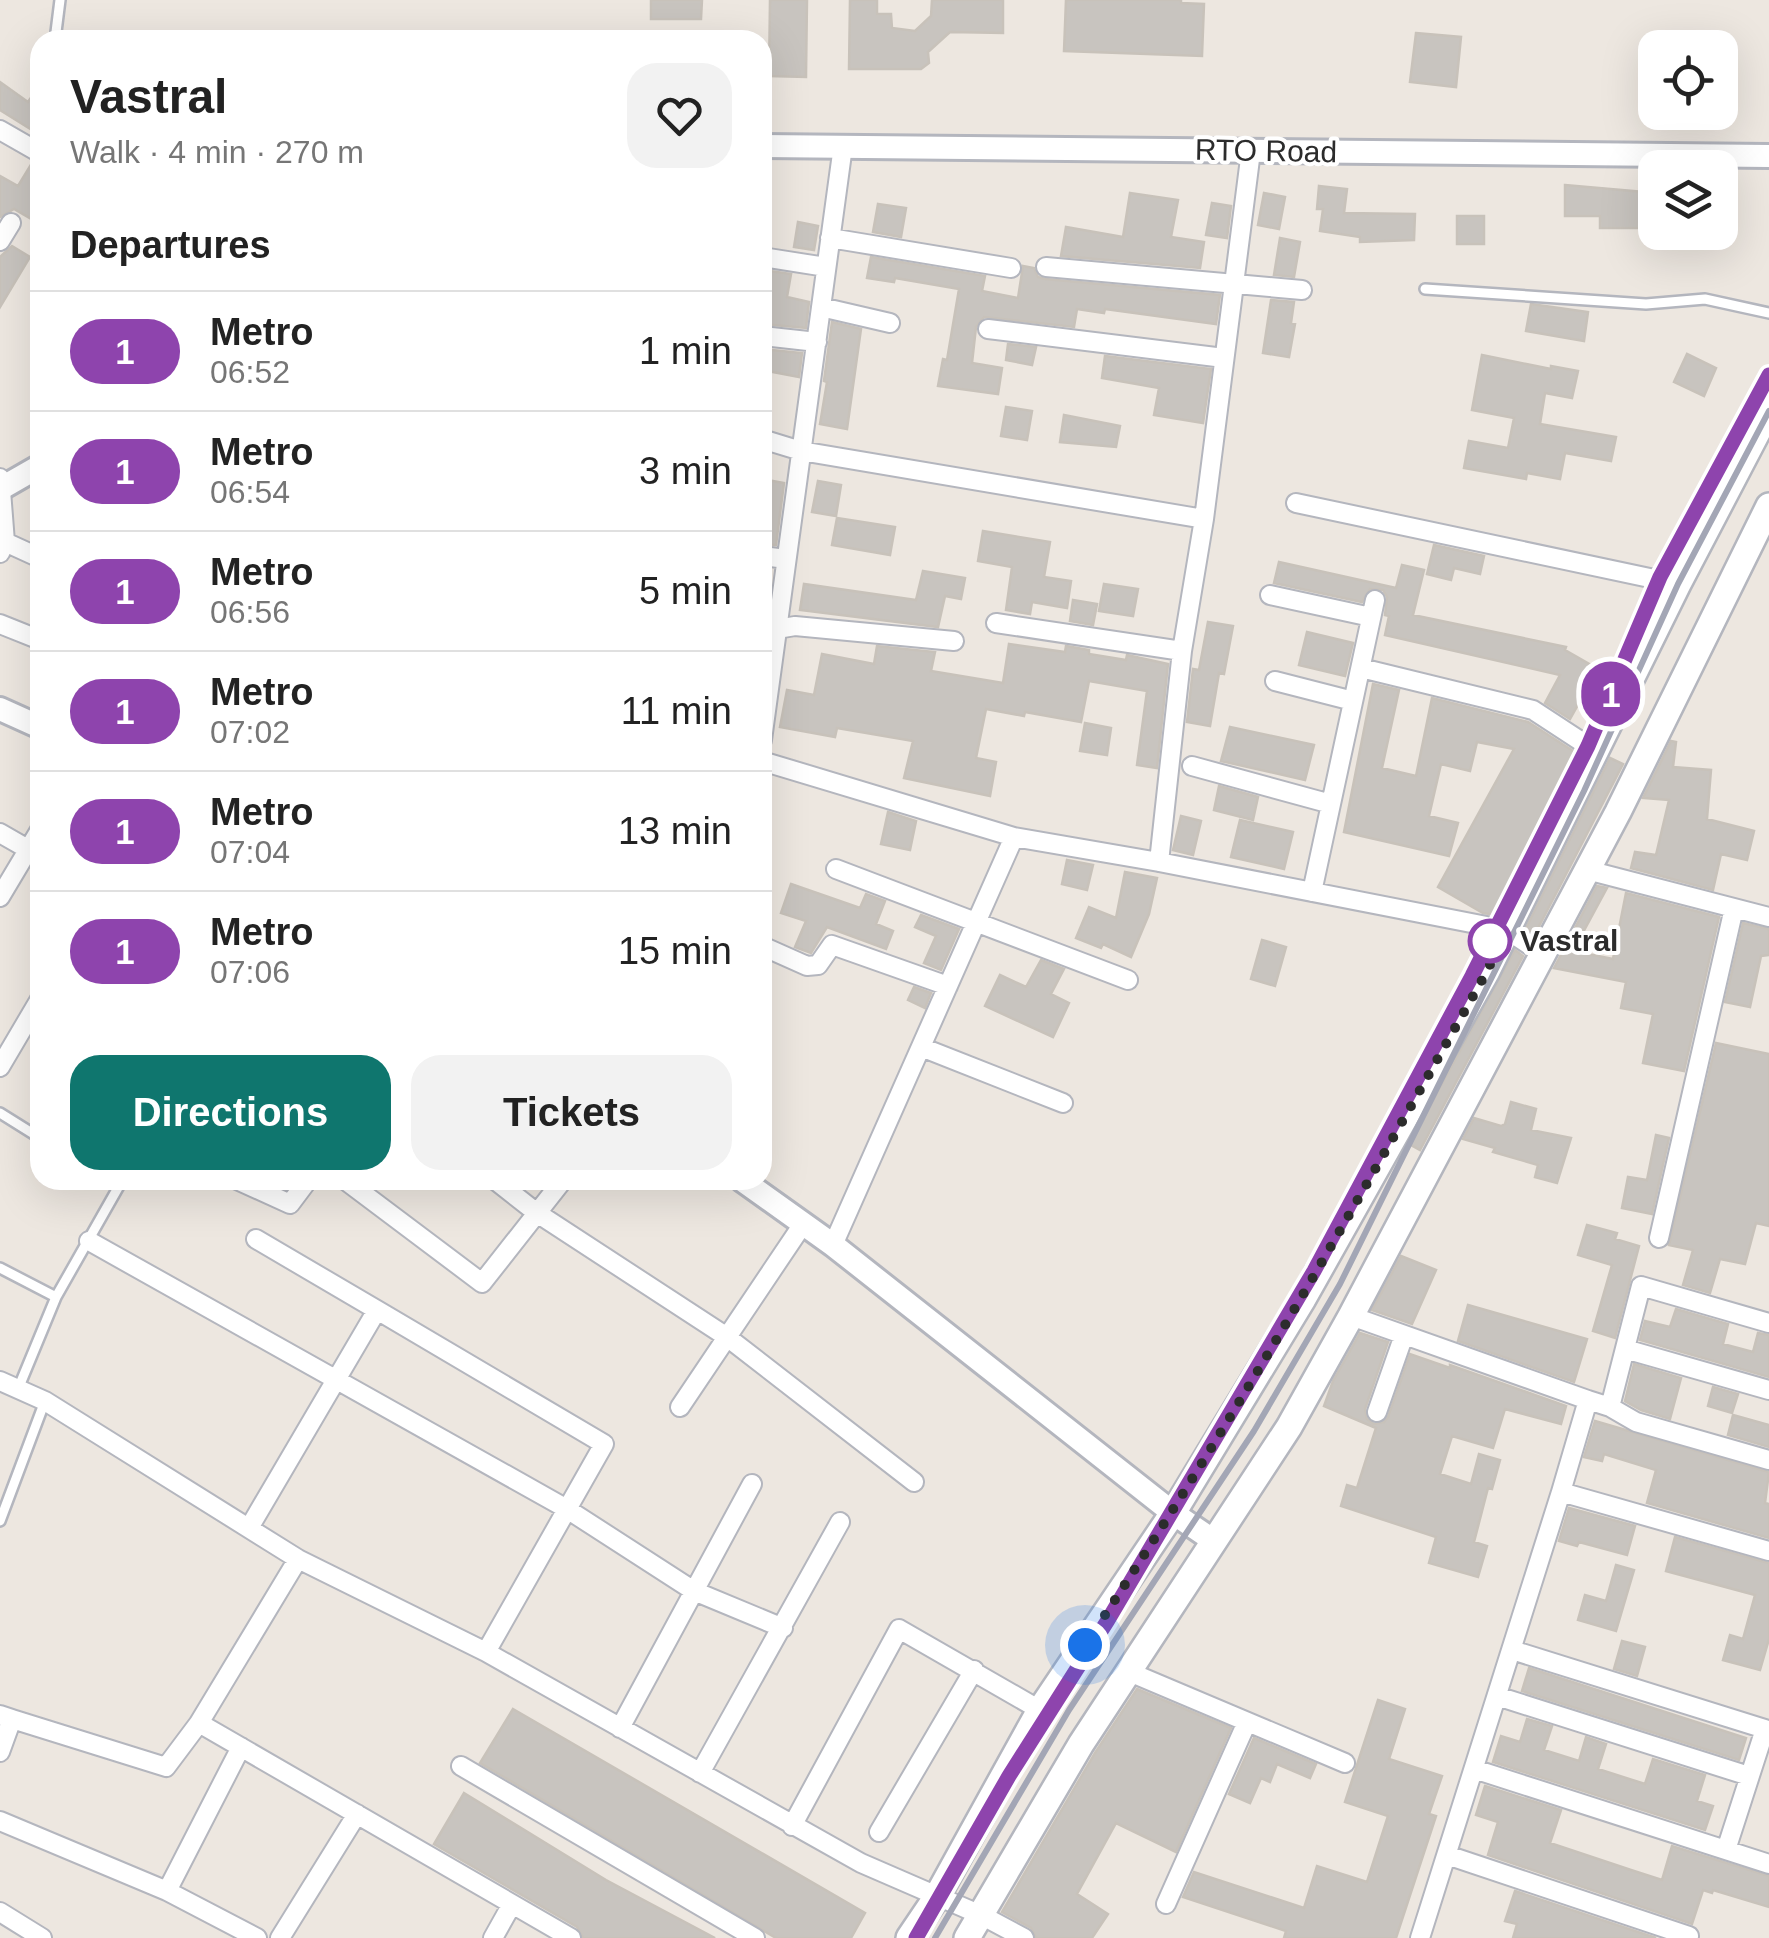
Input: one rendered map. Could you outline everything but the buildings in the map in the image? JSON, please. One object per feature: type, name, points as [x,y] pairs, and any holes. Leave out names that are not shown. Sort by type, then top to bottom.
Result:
[{"type":"main road","points":[[909,1938],[936,1898],[1040,1710],[1173,1513],[1303,1299],[1486,973],[1678,584],[1769,410]]},
{"type":"main road","points":[[967,1938],[1126,1671],[1288,1427],[1351,1316],[1588,870],[1769,506]]},
{"type":"street","points":[[0,130],[30,147]]},
{"type":"street","name":"RTO Road","points":[[772,146],[1769,156]]},
{"type":"street","points":[[772,620],[786,560],[843,146]]},
{"type":"street","points":[[1160,862],[1182,651],[1204,519],[1251,151]]},
{"type":"street","points":[[0,241],[11,222]]},
{"type":"street","points":[[830,238],[1012,268]]},
{"type":"street","points":[[772,258],[826,266]]},
{"type":"street","points":[[1046,268],[1302,290]]},
{"type":"street","points":[[821,307],[890,323]]},
{"type":"street","points":[[988,329],[1224,358]]},
{"type":"street","points":[[772,337],[816,342]]},
{"type":"street","points":[[772,441],[801,451],[1204,519]]},
{"type":"street","points":[[30,471],[1,485],[3,547],[30,555]]},
{"type":"street","points":[[1296,503],[1678,584]]},
{"type":"street","points":[[772,558],[786,560]]},
{"type":"street","points":[[1270,595],[1373,608],[1312,892]]},
{"type":"street","points":[[996,623],[1182,651]]},
{"type":"street","points":[[0,624],[30,636]]},
{"type":"street","points":[[772,628],[795,626],[954,641]]},
{"type":"street","points":[[1361,668],[1533,710],[1588,746]]},
{"type":"street","points":[[1276,681],[1353,701]]},
{"type":"street","points":[[0,709],[30,722]]},
{"type":"street","points":[[772,764],[1014,837],[1507,930],[1543,954]]},
{"type":"street","points":[[1192,766],[1331,804]]},
{"type":"street","points":[[0,833],[30,851]]},
{"type":"street","points":[[833,1245],[1014,837]]},
{"type":"street","points":[[0,897],[30,858]]},
{"type":"street","points":[[836,868],[1128,980]]},
{"type":"street","points":[[1588,870],[1769,917]]},
{"type":"street","points":[[1658,1238],[1734,908]]},
{"type":"street","points":[[772,950],[807,966],[818,965],[832,945],[948,986]]},
{"type":"street","points":[[0,1067],[30,1016]]},
{"type":"street","points":[[920,1047],[1063,1103]]},
{"type":"street","points":[[259,1190],[290,1204],[300,1190]]},
{"type":"street","points":[[358,1190],[482,1283],[555,1190]]},
{"type":"street","points":[[508,1190],[726,1337],[914,1482]]},
{"type":"street","points":[[756,1190],[833,1245],[1173,1513],[1214,1541]]},
{"type":"street","points":[[680,1407],[803,1224]]},
{"type":"street","points":[[256,1239],[604,1444],[486,1652]]},
{"type":"street","points":[[89,1241],[567,1508],[694,1591],[782,1628]]},
{"type":"street","points":[[1610,1407],[1641,1286],[1769,1323]]},
{"type":"street","points":[[249,1528],[378,1310]]},
{"type":"street","points":[[1351,1316],[1610,1407],[1636,1422],[1769,1460]]},
{"type":"street","points":[[1377,1412],[1404,1335]]},
{"type":"street","points":[[1625,1349],[1769,1390]]},
{"type":"street","points":[[9,1385],[45,1401],[298,1560],[486,1652],[861,1864],[981,1915],[1024,1938]]},
{"type":"street","points":[[1420,1938],[1588,1400]]},
{"type":"street","points":[[620,1728],[752,1484]]},
{"type":"street","points":[[1562,1492],[1769,1551]]},
{"type":"street","points":[[700,1773],[840,1522]]},
{"type":"street","points":[[0,1752],[6,1717],[166,1767],[199,1723],[298,1560]]},
{"type":"street","points":[[792,1826],[899,1629],[1040,1710]]},
{"type":"street","points":[[1512,1650],[1765,1729],[1726,1850]]},
{"type":"street","points":[[879,1832],[974,1670]]},
{"type":"street","points":[[1126,1671],[1345,1763]]},
{"type":"street","points":[[1497,1696],[1749,1776]]},
{"type":"street","points":[[1166,1904],[1247,1722]]},
{"type":"street","points":[[199,1723],[571,1938]]},
{"type":"street","points":[[167,1891],[241,1747]]},
{"type":"street","points":[[461,1766],[756,1938]]},
{"type":"street","points":[[1474,1769],[1769,1864]]},
{"type":"street","points":[[280,1938],[357,1814]]},
{"type":"street","points":[[0,1821],[167,1891],[258,1938]]},
{"type":"street","points":[[1446,1856],[1689,1936]]},
{"type":"street","points":[[492,1938],[512,1904]]},
{"type":"street","points":[[0,1912],[42,1938]]},
{"type":"lane","points":[[57,30],[60,0]]},
{"type":"lane","points":[[1425,289],[1646,304],[1704,300],[1769,312]]},
{"type":"lane","points":[[0,1114],[30,1132]]},
{"type":"lane","points":[[9,1385],[117,1190]]},
{"type":"lane","points":[[0,1268],[56,1298]]},
{"type":"lane","points":[[0,1521],[45,1401]]},
{"type":"railway","points":[[916,1938],[1009,1776],[1108,1620],[1314,1271],[1472,976],[1588,746],[1660,577],[1769,375]]},
{"type":"railway","points":[[935,1938],[1069,1710],[1254,1431],[1340,1284],[1584,791],[1678,584],[1769,411]]},
{"type":"metro line","name":"1","points":[[916,1938],[1009,1776],[1108,1620],[1314,1271],[1472,976],[1588,746],[1660,577],[1769,375]]},
{"type":"place","name":"Vastral","points":[[1490,941]]},
{"type":"route","points":[[1085,1645],[1173,1513],[1303,1299],[1486,973],[1496,952],[1490,941]]}]
